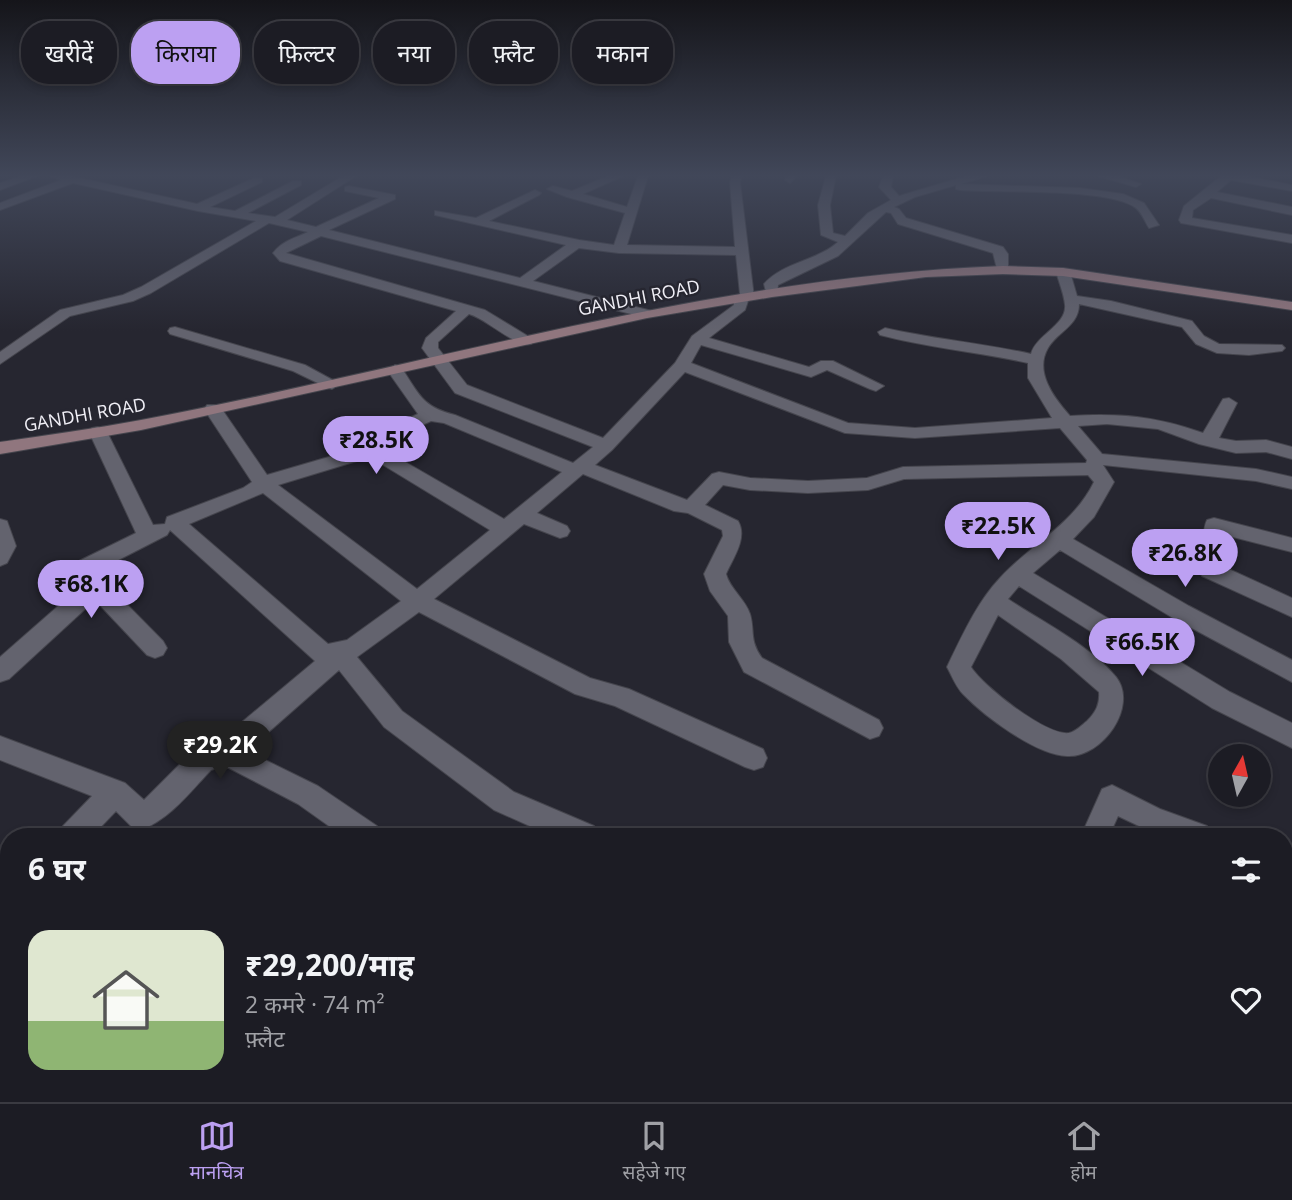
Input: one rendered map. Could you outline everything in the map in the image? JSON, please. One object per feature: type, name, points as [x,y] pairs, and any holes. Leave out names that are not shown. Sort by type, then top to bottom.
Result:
[{"type":"main road","name":"GANDHI ROAD","points":[[0,448],[213,410],[647,314],[772,293],[926,273],[1003,270],[1063,272],[1292,306]]},
{"type":"main road","points":[[1202,294],[1292,313]]},
{"type":"street","points":[[0,359],[53,319],[65,313],[128,298],[146,290],[259,227]]},
{"type":"street","points":[[301,227],[647,314]]},
{"type":"street","points":[[328,227],[286,246],[279,253],[285,258],[466,309],[500,323],[526,341]]},
{"type":"street","points":[[507,227],[576,244],[619,248],[743,251]]},
{"type":"street","points":[[619,248],[625,227]]},
{"type":"street","points":[[0,748],[114,792],[141,816],[155,809],[202,761],[226,755],[340,654],[355,647],[417,601],[606,446],[682,365],[697,339],[740,307],[744,298],[740,227]]},
{"type":"street","points":[[826,227],[827,235],[845,240]]},
{"type":"street","points":[[772,293],[771,284],[781,275],[816,263],[836,251],[860,227]]},
{"type":"street","points":[[923,227],[998,250],[1002,254],[1003,270]]},
{"type":"street","points":[[1214,227],[1292,239]]},
{"type":"street","points":[[522,283],[576,244]]},
{"type":"street","points":[[995,601],[1110,686],[1113,697],[1108,711],[1088,737],[1073,745],[1057,744],[1007,714],[974,690],[963,676],[960,667],[995,601],[1009,581],[1059,540],[1099,496],[1104,482],[1066,423],[1052,407],[1036,378],[1041,346],[1070,318],[1073,307],[1063,272]]},
{"type":"street","points":[[1072,299],[1111,305],[1143,315],[1187,317],[1202,342],[1220,348],[1255,351],[1277,348]]},
{"type":"street","points":[[466,309],[431,341],[430,348],[461,389],[606,446]]},
{"type":"street","points":[[175,331],[299,368],[331,384]]},
{"type":"street","points":[[885,332],[921,341],[979,347],[1037,360]]},
{"type":"street","points":[[697,339],[811,372],[827,364],[876,386]]},
{"type":"street","points":[[682,365],[845,428],[915,433],[1107,419],[1144,421],[1236,447],[1266,446],[1292,453]]},
{"type":"street","points":[[395,370],[416,402],[429,415],[449,419],[681,506],[691,507],[731,526],[733,536],[715,574],[718,585],[740,615],[737,633],[743,652],[753,665],[870,728]]},
{"type":"street","points":[[1205,440],[1213,433],[1228,403]]},
{"type":"street","points":[[213,410],[263,483],[417,601],[584,687],[620,697],[754,758]]},
{"type":"street","points":[[372,450],[372,441],[429,415]]},
{"type":"street","points":[[98,432],[148,536]]},
{"type":"street","points":[[155,648],[95,587],[85,576],[83,569],[174,522],[250,493],[263,483],[372,450],[505,529]]},
{"type":"street","points":[[691,507],[719,478],[750,484],[808,487],[867,484],[903,473],[1094,464],[1256,475],[1292,483]]},
{"type":"street","points":[[522,515],[561,531]]},
{"type":"street","points":[[174,522],[323,654],[340,654]]},
{"type":"street","points":[[1292,545],[1214,524],[1215,554],[1210,570],[1292,608]]},
{"type":"street","points":[[0,526],[6,546],[0,558]]},
{"type":"street","points":[[1059,540],[1181,612],[1292,672]]},
{"type":"street","points":[[1017,575],[1221,700],[1292,736]]},
{"type":"street","points":[[0,673],[95,587]]},
{"type":"street","points":[[340,654],[393,719],[503,801],[565,828]]},
{"type":"street","points":[[226,755],[307,795],[355,828]]},
{"type":"street","points":[[80,828],[114,792]]},
{"type":"street","points":[[1099,828],[1112,798],[1152,828]]}]
